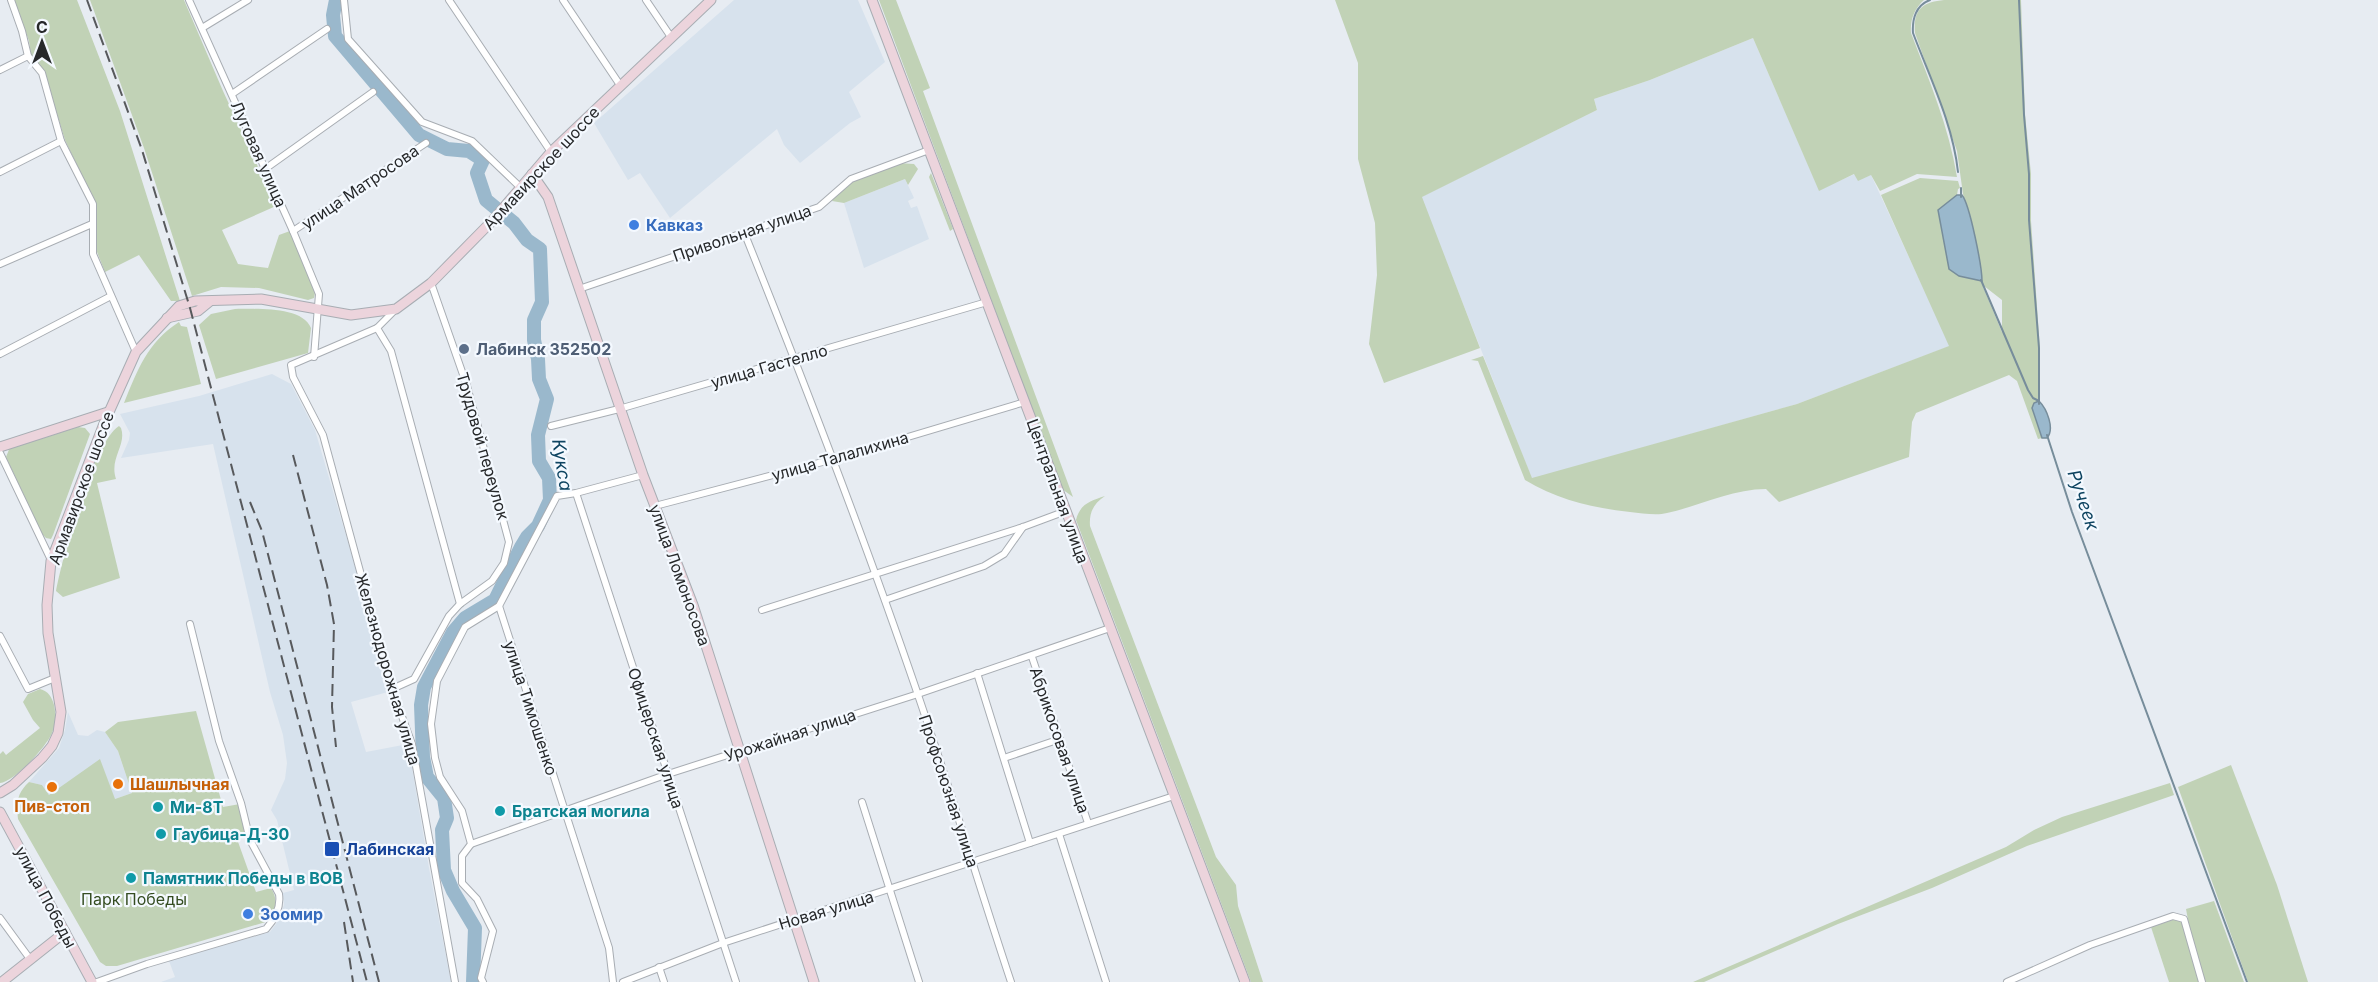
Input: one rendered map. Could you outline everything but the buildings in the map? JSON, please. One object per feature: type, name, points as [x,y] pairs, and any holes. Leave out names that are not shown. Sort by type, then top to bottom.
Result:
[{"type":"street","points":[[11,0],[28,56],[42,73],[61,141],[93,204],[93,254],[136,351]]},
{"type":"street","name":"Луговая улица","points":[[189,0],[319,294],[314,357]]},
{"type":"street","points":[[202,28],[248,0]]},
{"type":"street","points":[[345,0],[348,39],[422,123],[472,141],[520,187]]},
{"type":"street","points":[[449,0],[551,152]]},
{"type":"street","points":[[563,0],[620,85]]},
{"type":"street","points":[[646,0],[671,37]]},
{"type":"street","name":"Армавирское шоссе","points":[[291,365],[377,328],[396,309],[430,283],[493,220],[551,152],[711,0]]},
{"type":"street","name":"Центральная улица","points":[[872,0],[1245,982]]},
{"type":"street","points":[[232,94],[327,29]]},
{"type":"street","points":[[0,70],[28,56]]},
{"type":"street","points":[[265,169],[374,92]]},
{"type":"street","points":[[0,172],[61,141]]},
{"type":"street","name":"улица Матросова","points":[[293,231],[426,143]]},
{"type":"street","name":"Привольная улица","points":[[579,290],[819,207],[851,179],[929,150]]},
{"type":"street","name":"улица Ломоносова","points":[[532,174],[548,197],[643,475],[693,605],[814,982]]},
{"type":"street","points":[[0,264],[92,224]]},
{"type":"street","name":"Профсоюзная улица","points":[[744,232],[795,358],[876,573],[918,694],[1011,982]]},
{"type":"street","name":"Трудовой переулок","points":[[430,283],[467,386],[509,542],[504,563],[492,581],[460,604]]},
{"type":"street","points":[[0,354],[111,296]]},
{"type":"street","name":"Армавирское шоссе","points":[[0,793],[13,785],[52,746],[58,733],[61,712],[47,624],[51,561],[108,412],[136,351],[179,306],[195,302],[261,299],[351,315],[396,309]]},
{"type":"street","name":"улица Гастелло","points":[[551,426],[620,410],[987,302]]},
{"type":"street","points":[[377,328],[391,351],[460,604],[449,616],[414,679],[392,689]]},
{"type":"street","name":"Железнодорожная улица","points":[[291,365],[293,377],[323,435],[392,689],[412,744],[455,982]]},
{"type":"street","name":"улица Талалихина","points":[[655,506],[834,459],[1025,402]]},
{"type":"street","points":[[0,447],[108,412]]},
{"type":"street","points":[[0,453],[51,561]]},
{"type":"street","points":[[499,606],[557,496],[643,475]]},
{"type":"street","name":"Офицерская улица","points":[[576,493],[736,982]]},
{"type":"street","points":[[762,610],[1023,527],[1066,511]]},
{"type":"street","points":[[885,600],[984,566],[1004,554],[1023,527]]},
{"type":"street","name":"Железнодорожная улица","points":[[471,844],[462,811],[440,777],[431,724],[437,681],[465,627],[499,606]]},
{"type":"street","name":"улица Тимошенко","points":[[499,606],[609,948],[613,982]]},
{"type":"street","points":[[97,982],[147,964],[266,929],[271,924],[280,904],[279,894],[251,845],[241,803],[219,741],[190,624]]},
{"type":"street","name":"Урожайная улица","points":[[471,844],[668,774],[1032,657],[1110,628]]},
{"type":"street","points":[[0,636],[28,689],[55,678]]},
{"type":"street","name":"Абрикосовая улица","points":[[1032,657],[1088,823]]},
{"type":"street","points":[[977,673],[1030,843]]},
{"type":"street","points":[[1004,758],[1060,739]]},
{"type":"street","name":"Новая улица","points":[[623,982],[723,943],[889,891],[1174,796]]},
{"type":"street","points":[[862,802],[919,982]]},
{"type":"street","name":"улица Победы","points":[[0,812],[92,982]]},
{"type":"street","name":"Абрикосовая улица","points":[[1059,834],[1106,982]]},
{"type":"street","points":[[471,844],[462,856],[462,883],[477,899],[494,931],[481,978],[483,982]]},
{"type":"street","points":[[2007,982],[2090,945],[2173,916],[2184,919],[2202,982]]},
{"type":"street","points":[[0,918],[30,959]]},
{"type":"street","points":[[2,982],[65,932]]},
{"type":"street","points":[[659,967],[664,982]]},
{"type":"shaded area","points":[[734,0],[858,0],[885,62],[849,92],[861,117],[850,123],[800,163],[784,145],[777,129],[670,218],[640,173],[628,180],[594,123]]},
{"type":"shaded area","points":[[1753,38],[1819,190],[1855,174],[1871,175],[1950,346],[1797,404],[1532,479],[1421,197],[1597,110],[1594,99],[1650,80]]},
{"type":"shaded area","points":[[905,179],[914,198],[908,201],[911,208],[917,206],[929,239],[864,268],[844,203]]},
{"type":"shaded area","points":[[272,374],[291,384],[315,430],[352,556],[388,692],[351,702],[366,752],[408,744],[451,982],[161,982],[175,977],[169,961],[270,932],[276,924],[284,905],[283,893],[294,890],[277,820],[271,810],[285,779],[287,763],[283,735],[270,692],[213,444],[121,458],[130,433],[120,414],[199,396]]},
{"type":"shaded area","points":[[68,712],[78,735],[88,736],[97,730],[105,732],[118,751],[132,793],[115,799],[49,795],[42,785],[29,782],[59,748]]},
{"type":"green space","points":[[14,0],[77,0],[120,111],[180,301],[171,301],[139,255],[105,272],[97,252],[94,227],[96,205],[65,140],[44,72],[31,55],[29,41]]},
{"type":"green space","points":[[90,0],[184,0],[276,206],[222,230],[238,264],[268,268],[279,235],[290,231],[315,293],[314,298],[308,300],[259,288],[221,287],[192,296],[144,148]]},
{"type":"green space","points":[[879,0],[896,0],[930,88],[923,91],[1073,497],[1062,489]]},
{"type":"green space","points":[[1335,0],[1924,0],[1913,15],[1911,33],[1944,122],[1957,177],[1917,174],[1880,191],[1871,175],[1858,181],[1854,174],[1819,191],[1753,38],[1650,80],[1594,99],[1597,110],[1422,197],[1480,348],[1384,383],[1369,344],[1377,275],[1375,223],[1358,159],[1358,63]]},
{"type":"green space","points":[[1944,0],[2021,0],[2025,114],[2031,174],[2031,221],[2040,349],[2040,403],[2038,401],[2032,408],[2042,438],[2038,439],[2017,381],[2009,375],[1916,413],[1912,422],[1909,457],[1779,502],[1766,489],[1753,490],[1667,513],[1649,514],[1576,502],[1550,493],[1525,480],[1478,361],[1471,360],[1483,356],[1532,478],[1797,404],[1949,346],[1881,195],[1920,178],[1958,181],[1960,188],[1957,195],[1938,210],[1950,269],[1959,276],[1982,276],[1972,224],[1963,194],[1957,151],[1915,33],[1916,18],[1921,8]],"holes":[[[1983,287],[2002,300],[2002,332]]]},
{"type":"green space","points":[[898,163],[914,164],[918,169],[908,185],[905,179],[844,203],[832,201],[838,193],[853,182]]},
{"type":"green space","points":[[931,173],[953,229],[950,231],[929,177]]},
{"type":"green space","points":[[235,309],[277,310],[298,316],[311,328],[308,353],[216,379],[199,325],[211,314]]},
{"type":"green space","points":[[179,322],[181,326],[187,327],[201,384],[124,403],[139,368],[151,348]]},
{"type":"green space","points":[[119,426],[122,440],[114,471],[116,479],[97,483],[120,578],[63,597],[56,591],[80,502],[99,454],[109,436]]},
{"type":"green space","points":[[78,427],[85,428],[90,434],[53,535],[51,539],[46,538],[42,534],[6,457],[10,447]]},
{"type":"green space","points":[[1105,496],[1097,502],[1093,509],[1090,526],[1216,857],[1236,885],[1238,906],[1263,982],[1251,982],[1076,520],[1080,510],[1086,504]]},
{"type":"green space","points":[[40,689],[49,695],[54,705],[55,719],[52,733],[44,746],[29,762],[13,777],[0,783],[0,754],[3,751],[6,755],[40,728],[23,702],[28,694]]},
{"type":"green space","name":"Парк Победы","points":[[196,711],[223,807],[240,804],[245,836],[237,839],[256,892],[271,888],[275,897],[274,909],[269,921],[117,966],[106,966],[100,962],[18,819],[17,803],[20,794],[29,782],[42,785],[49,795],[100,759],[115,799],[132,793],[118,751],[105,732],[118,722]]},
{"type":"green space","points":[[2231,765],[2277,885],[2308,982],[2248,982],[2178,787]]},
{"type":"green space","points":[[2170,783],[2174,795],[2027,846],[1932,888],[1838,924],[1704,982],[1693,982],[2006,847],[2062,817]]},
{"type":"green space","points":[[2214,901],[2244,982],[2205,982],[2186,909]]},
{"type":"green space","points":[[2175,919],[2180,920],[2184,928],[2199,982],[2169,982],[2151,927]]},
{"type":"water","points":[[1957,195],[1962,195],[1972,223],[1982,281],[1959,276],[1949,269],[1938,210]]},
{"type":"water","points":[[2039,401],[2049,419],[2050,430],[2047,438],[2042,438],[2032,408],[2034,403]]},
{"type":"waterway","name":"Кукса","points":[[336,0],[333,15],[335,36],[419,135],[447,149],[469,151],[483,160],[477,173],[486,200],[514,223],[527,240],[540,249],[542,302],[534,320],[534,340],[539,379],[547,399],[538,435],[539,461],[549,478],[550,500],[538,526],[521,547],[495,600],[465,618],[453,632],[424,687],[421,705],[423,757],[427,777],[444,798],[447,818],[442,830],[444,870],[453,891],[475,928],[473,982]]},
{"type":"waterway","points":[[1930,0],[1918,9],[1913,23],[1913,33],[1946,119],[1958,172]]},
{"type":"waterway","name":"Ручеек","points":[[2019,0],[2029,174],[2029,220],[2039,348],[2039,404]]},
{"type":"waterway","points":[[1961,188],[1961,197]]},
{"type":"waterway","points":[[1981,280],[2028,390],[2033,398],[2039,401]]},
{"type":"waterway","name":"Ручеек","points":[[2047,435],[2072,512],[2247,982]]},
{"type":"railway","points":[[87,0],[142,150],[190,308],[367,982]]},
{"type":"railway","points":[[293,455],[327,585],[334,624],[332,707],[336,747]]},
{"type":"railway","points":[[250,502],[262,531],[379,982]]},
{"type":"railway","points":[[344,922],[353,982]]},
{"type":"place","name":"Кавказ","points":[[634,225]]},
{"type":"place","name":"Лабинск 352502","points":[[464,349]]},
{"type":"place","name":"Шашлычная","points":[[118,784]]},
{"type":"place","name":"Пив-стоп","points":[[52,787]]},
{"type":"place","name":"Ми-8Т","points":[[158,807]]},
{"type":"place","name":"Братская могила","points":[[500,811]]},
{"type":"place","name":"Гаубица-Д-30","points":[[161,834]]},
{"type":"place","name":"Лабинская","points":[[332,849]]},
{"type":"place","name":"Памятник Победы в ВОВ","points":[[131,878]]},
{"type":"place","name":"Зоомир","points":[[248,914]]}]
